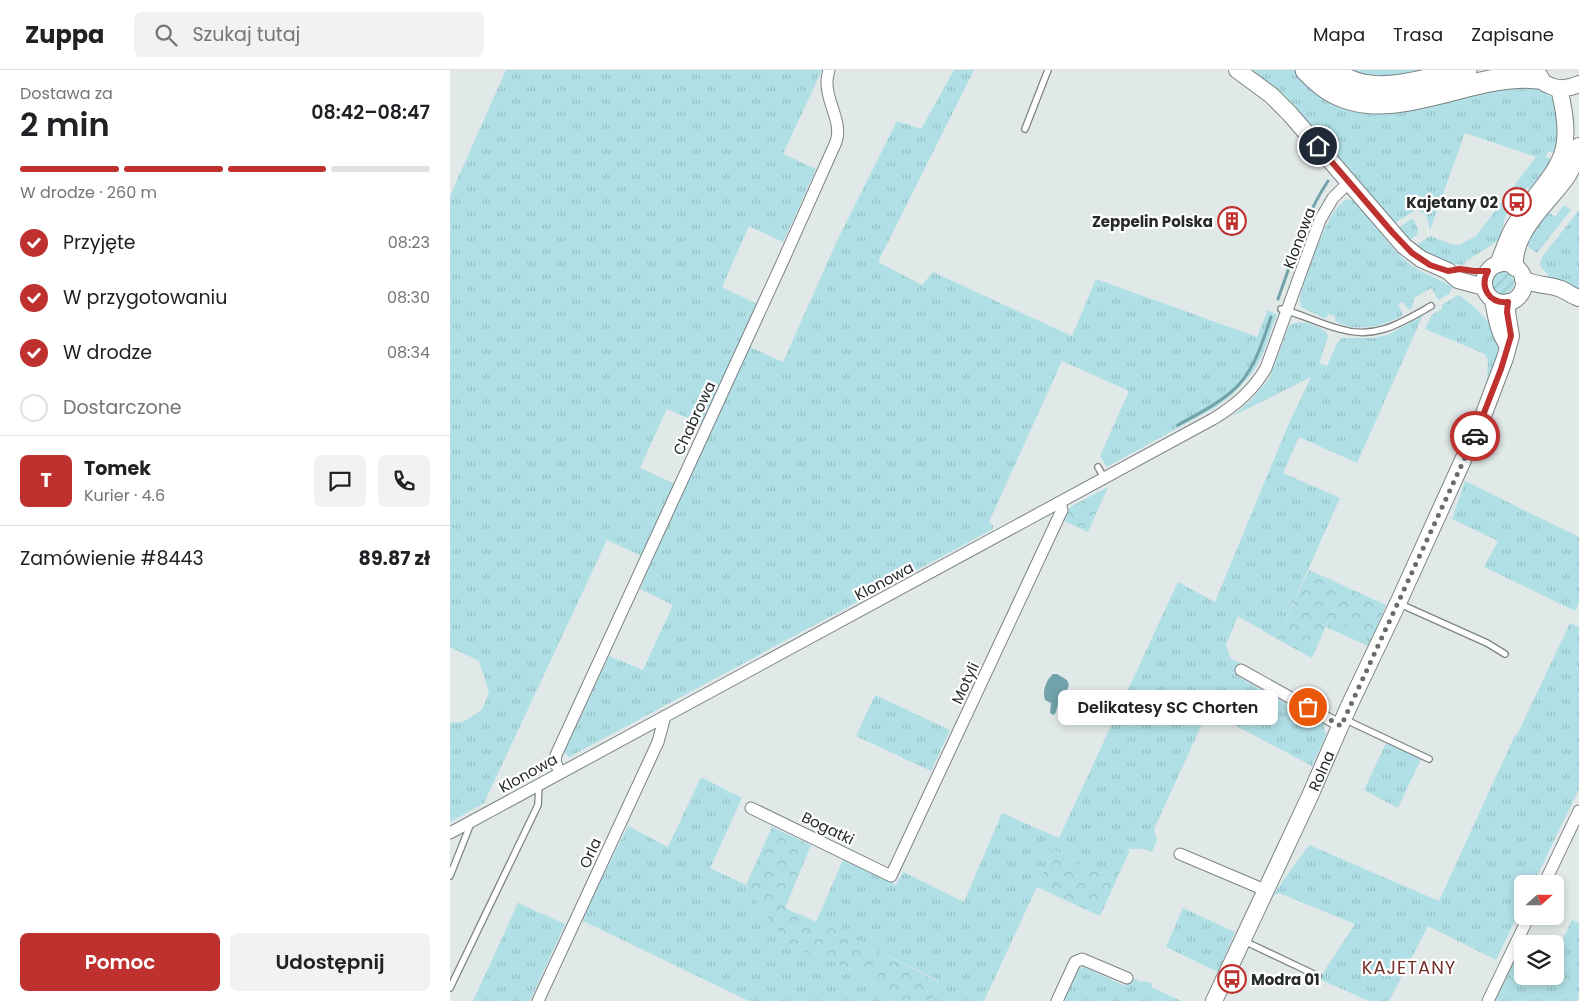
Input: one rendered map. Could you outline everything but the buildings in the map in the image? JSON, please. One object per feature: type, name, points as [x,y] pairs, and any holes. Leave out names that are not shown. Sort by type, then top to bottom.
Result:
[{"type":"highway","points":[[1306,70],[1331,91],[1356,101],[1371,104],[1399,101],[1499,79],[1536,74]]},
{"type":"highway","points":[[1332,70],[1347,80],[1372,87],[1392,86],[1466,70]]},
{"type":"street","name":"Chabrowa","points":[[560,773],[555,761],[556,756],[836,142],[838,127],[828,92],[829,70]]},
{"type":"street","points":[[1237,70],[1271,95],[1290,114],[1404,246],[1421,259],[1448,271],[1460,269],[1474,271],[1504,283],[1530,283],[1561,289],[1576,297]]},
{"type":"street","points":[[1536,74],[1550,86],[1559,89],[1579,84]]},
{"type":"street","points":[[1504,283],[1514,227],[1554,174],[1564,155],[1568,125],[1559,89]]},
{"type":"street","name":"Rolna","points":[[1214,1001],[1483,416],[1508,346],[1503,339],[1496,319],[1504,283],[1520,238],[1568,174],[1579,146]]},
{"type":"street","name":"Klonowa","points":[[450,833],[1060,503],[1225,412],[1242,400],[1266,368],[1284,310],[1325,211],[1333,198],[1349,182]]},
{"type":"street","name":"Motyli","points":[[891,876],[1062,510],[1060,503]]},
{"type":"street","points":[[1241,670],[1342,722]]},
{"type":"street","name":"Orla","points":[[538,1001],[658,742],[665,716]]},
{"type":"street","name":"Bogatki","points":[[751,808],[891,876]]},
{"type":"street","points":[[1548,875],[1579,811]]},
{"type":"street","points":[[1180,854],[1265,890]]},
{"type":"street","points":[[1488,1001],[1525,925]]},
{"type":"street","points":[[1057,1001],[1075,962],[1082,959],[1127,978]]},
{"type":"lane","points":[[1025,128],[1048,70]]},
{"type":"lane","points":[[1284,310],[1339,329],[1355,333],[1366,333],[1388,329],[1431,306]]},
{"type":"lane","points":[[1098,467],[1104,478]]},
{"type":"lane","points":[[1398,603],[1487,642],[1505,654]]},
{"type":"lane","points":[[1342,722],[1429,759]]},
{"type":"lane","points":[[450,988],[538,805],[540,784]]},
{"type":"lane","points":[[450,876],[472,821]]},
{"type":"lane","points":[[1242,940],[1318,976]]},
{"type":"green space","points":[[506,70],[822,70],[783,154],[816,169],[783,242],[749,226],[722,287],[759,305],[704,425],[667,409],[640,468],[675,484],[642,556],[607,540],[484,803],[450,822],[450,723],[463,722],[482,710],[489,692],[479,661],[450,647],[450,196]]},
{"type":"green space","points":[[954,70],[974,70],[878,262],[922,285],[933,272],[1072,336],[1096,279],[1257,337],[1268,310],[1277,315],[1261,358],[1252,373],[1234,393],[1219,405],[1107,467],[1100,456],[1129,391],[1062,361],[989,522],[993,525],[993,529],[569,757],[564,752],[609,656],[643,670],[673,605],[640,589],[720,407],[750,347],[783,362],[837,241],[897,121],[921,129]]},
{"type":"green space","points":[[1249,70],[1297,70],[1319,91],[1532,84],[1554,99],[1559,105],[1558,154],[1548,151],[1546,157],[1557,162],[1531,190],[1527,187],[1507,211],[1499,240],[1465,262],[1464,265],[1445,263],[1418,248],[1418,244],[1430,236],[1459,245],[1476,236],[1536,157],[1465,133],[1430,230],[1425,215],[1416,210],[1393,224]]},
{"type":"green space","points":[[1343,70],[1440,70],[1391,80]]},
{"type":"green space","points":[[1349,199],[1361,208],[1402,257],[1419,270],[1452,287],[1450,293],[1439,300],[1431,288],[1414,298],[1412,308],[1409,310],[1403,302],[1398,304],[1403,315],[1387,323],[1360,328],[1343,325],[1335,321],[1335,316],[1328,314],[1326,319],[1301,307],[1300,296],[1326,226],[1341,203]]},
{"type":"green space","points":[[1564,205],[1571,210],[1537,253],[1526,245],[1530,232],[1550,213],[1555,217]]},
{"type":"green space","points":[[1579,210],[1579,290],[1565,286],[1548,277],[1540,262]]},
{"type":"green space","points":[[1411,219],[1414,220],[1418,230],[1417,235],[1407,240],[1398,228]]},
{"type":"green space","points":[[1503,272],[1511,275],[1514,283],[1511,291],[1503,294],[1495,291],[1492,283],[1495,275]]},
{"type":"green space","points":[[1458,295],[1470,303],[1482,315],[1496,336],[1498,342],[1497,357],[1489,381],[1487,381],[1488,360],[1485,354],[1425,329],[1432,315],[1442,309],[1442,305]]},
{"type":"green space","points":[[1423,315],[1357,463],[1299,437],[1283,473],[1340,498],[1277,639],[1238,616],[1226,644],[1230,658],[1244,665],[1237,676],[1323,724],[1326,735],[1312,766],[1208,711],[1154,829],[1157,840],[1152,852],[1145,849],[1122,847],[1111,870],[1102,873],[1054,850],[984,1001],[931,1001],[939,981],[855,939],[816,922],[843,860],[896,885],[903,872],[964,902],[1002,813],[1059,838],[1178,582],[1215,602],[1286,430],[1311,377],[1233,416],[1252,399],[1269,379],[1289,326],[1303,323],[1313,325],[1326,332],[1328,337],[1319,363],[1327,366],[1337,343],[1342,338],[1374,338],[1390,334]]},
{"type":"green space","points":[[1465,481],[1579,537],[1579,603],[1575,611],[1484,567],[1498,541],[1452,519]]},
{"type":"green space","points":[[1108,487],[1088,532],[1064,521],[1070,507]]},
{"type":"green space","points":[[1309,570],[1386,605],[1372,638],[1329,619],[1312,658],[1277,639]]},
{"type":"green space","points":[[1329,619],[1372,638],[1368,646],[1326,627]]},
{"type":"green space","points":[[1570,623],[1579,627],[1579,789],[1537,875],[1514,875],[1514,923],[1496,960],[1428,926],[1389,1001],[1369,1001],[1319,979],[1355,924],[1279,893],[1273,895],[1309,845],[1439,901],[1515,735],[1517,735]]},
{"type":"green space","points":[[875,695],[950,730],[931,771],[856,736]]},
{"type":"green space","points":[[1386,743],[1421,759],[1398,808],[1364,790]]},
{"type":"green space","points":[[701,777],[742,798],[710,868],[746,885],[782,938],[798,952],[815,954],[859,973],[896,1001],[749,1001],[581,920],[628,826],[668,847]]},
{"type":"green space","points":[[772,827],[811,845],[785,908],[855,939],[939,982],[931,1001],[896,1001],[859,973],[815,954],[798,952],[782,938],[746,885]]},
{"type":"green space","points":[[1122,847],[1130,850],[1100,916],[1037,887],[1054,850],[1102,873],[1111,870]]},
{"type":"green space","points":[[518,903],[565,924],[530,1001],[473,1001]]},
{"type":"green space","points":[[1183,908],[1235,932],[1218,972],[1166,947]]},
{"type":"green space","points":[[1572,920],[1579,923],[1579,997],[1577,1001],[1494,1001],[1512,962],[1514,963],[1514,985],[1564,985],[1564,936]]},
{"type":"green space","points":[[1084,967],[1125,986],[1129,976],[1141,982],[1144,981],[1152,984],[1151,987],[1181,1001],[1061,1001],[1077,969]]},
{"type":"shaded area","points":[[1053,674],[1057,674],[1067,680],[1069,685],[1059,700],[1054,715],[1050,713],[1051,703],[1045,700],[1044,693],[1047,682]]},
{"type":"waterway","points":[[1278,299],[1306,223],[1328,181]]},
{"type":"waterway","points":[[1178,425],[1218,402],[1239,385],[1256,358],[1271,317]]},
{"type":"way so far","points":[[1308,707],[1341,726],[1475,436]]},
{"type":"place","name":"Kajetany 02","points":[[1517,202]]},
{"type":"place","name":"Zeppelin Polska","points":[[1232,221]]},
{"type":"place","name":"Delikatesy SC Chorten","points":[[1308,707]]},
{"type":"place","name":"Modra 01","points":[[1232,979]]},
{"type":"district","name":"KAJETANY","points":[[1409,967]]},
{"type":"route","points":[[1318,146],[1412,253],[1430,265],[1448,271],[1460,269],[1488,271],[1484,279],[1484,287],[1488,296],[1498,302],[1508,302],[1507,312],[1511,336],[1505,358],[1475,436]]}]
